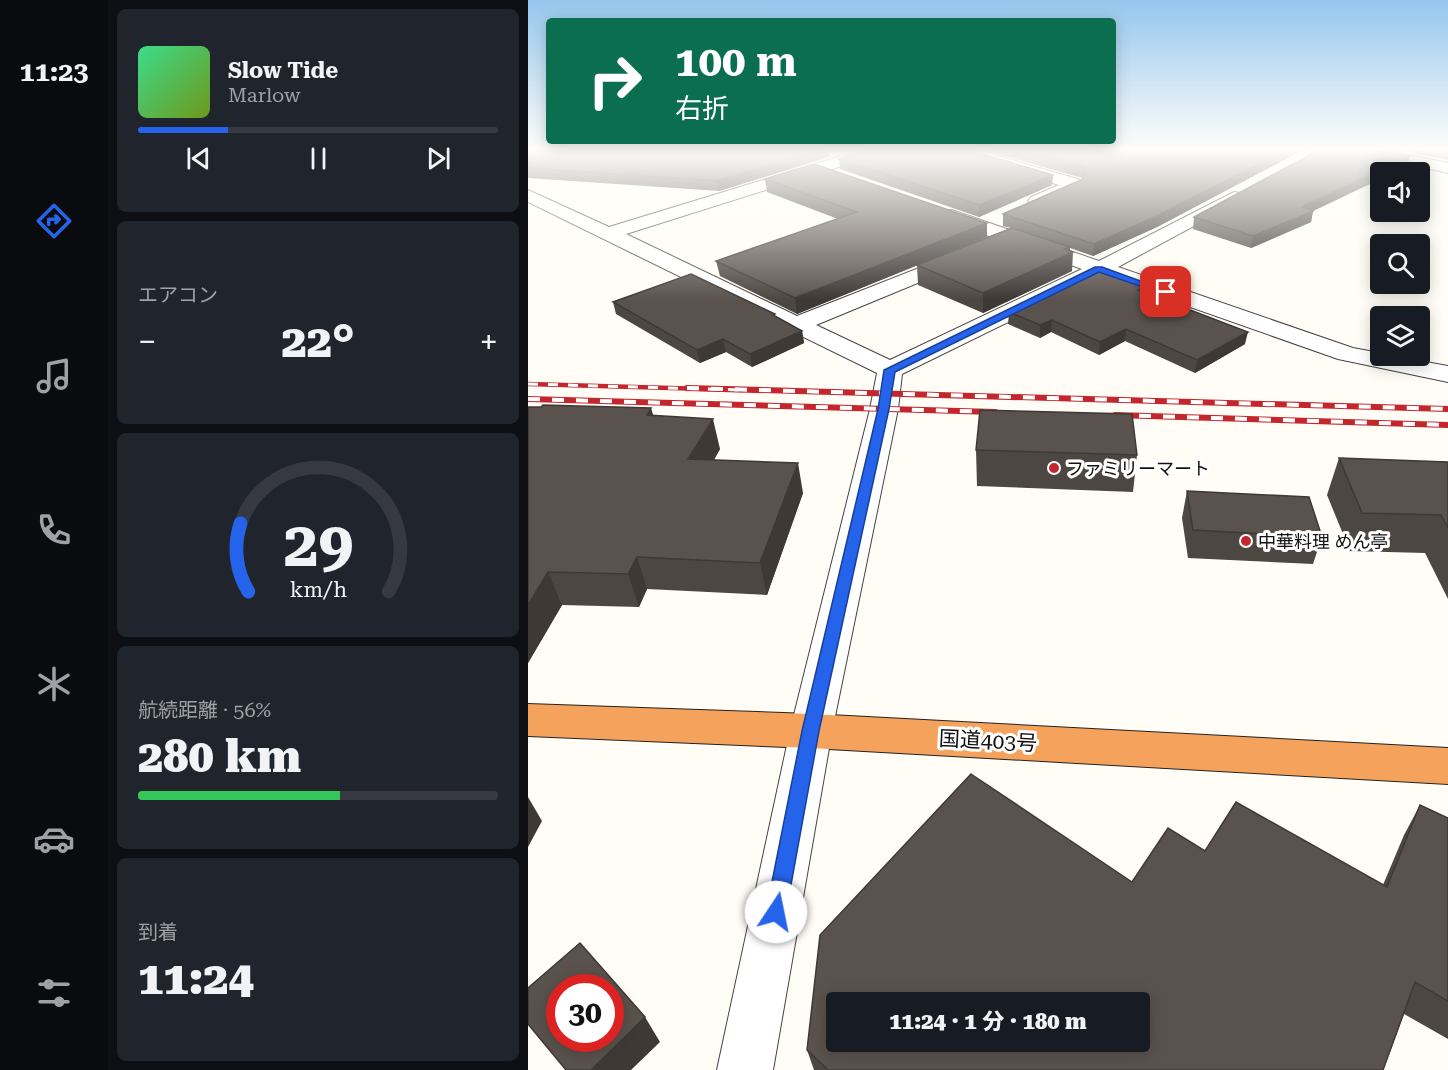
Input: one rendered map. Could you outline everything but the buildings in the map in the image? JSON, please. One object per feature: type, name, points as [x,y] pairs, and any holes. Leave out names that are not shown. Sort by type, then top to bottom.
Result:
[{"type":"highway","name":"国道403号","points":[[528,720],[811,731],[1448,766]]},
{"type":"street","points":[[539,200],[890,370]]},
{"type":"street","points":[[610,233],[716,200]]},
{"type":"street","points":[[1022,207],[1038,200]]},
{"type":"street","points":[[890,370],[1098,269],[1229,200]]},
{"type":"street","points":[[925,207],[1347,354],[1448,374]]},
{"type":"street","points":[[980,226],[1001,216]]},
{"type":"street","points":[[796,325],[1011,237]]},
{"type":"street","points":[[745,1070],[811,731],[884,409],[890,370]]},
{"type":"railway","points":[[528,384],[742,390]]},
{"type":"railway","points":[[687,388],[1448,409]]},
{"type":"railway","points":[[528,399],[995,412]]},
{"type":"railway","points":[[1115,415],[1448,425]]},
{"type":"place","name":"ファミリーマート","points":[[1054,468]]},
{"type":"place","name":"中華料理 めん亭","points":[[1246,541]]},
{"type":"route","points":[[776,912],[811,731],[884,409],[890,370],[1098,269],[1166,292]]}]
